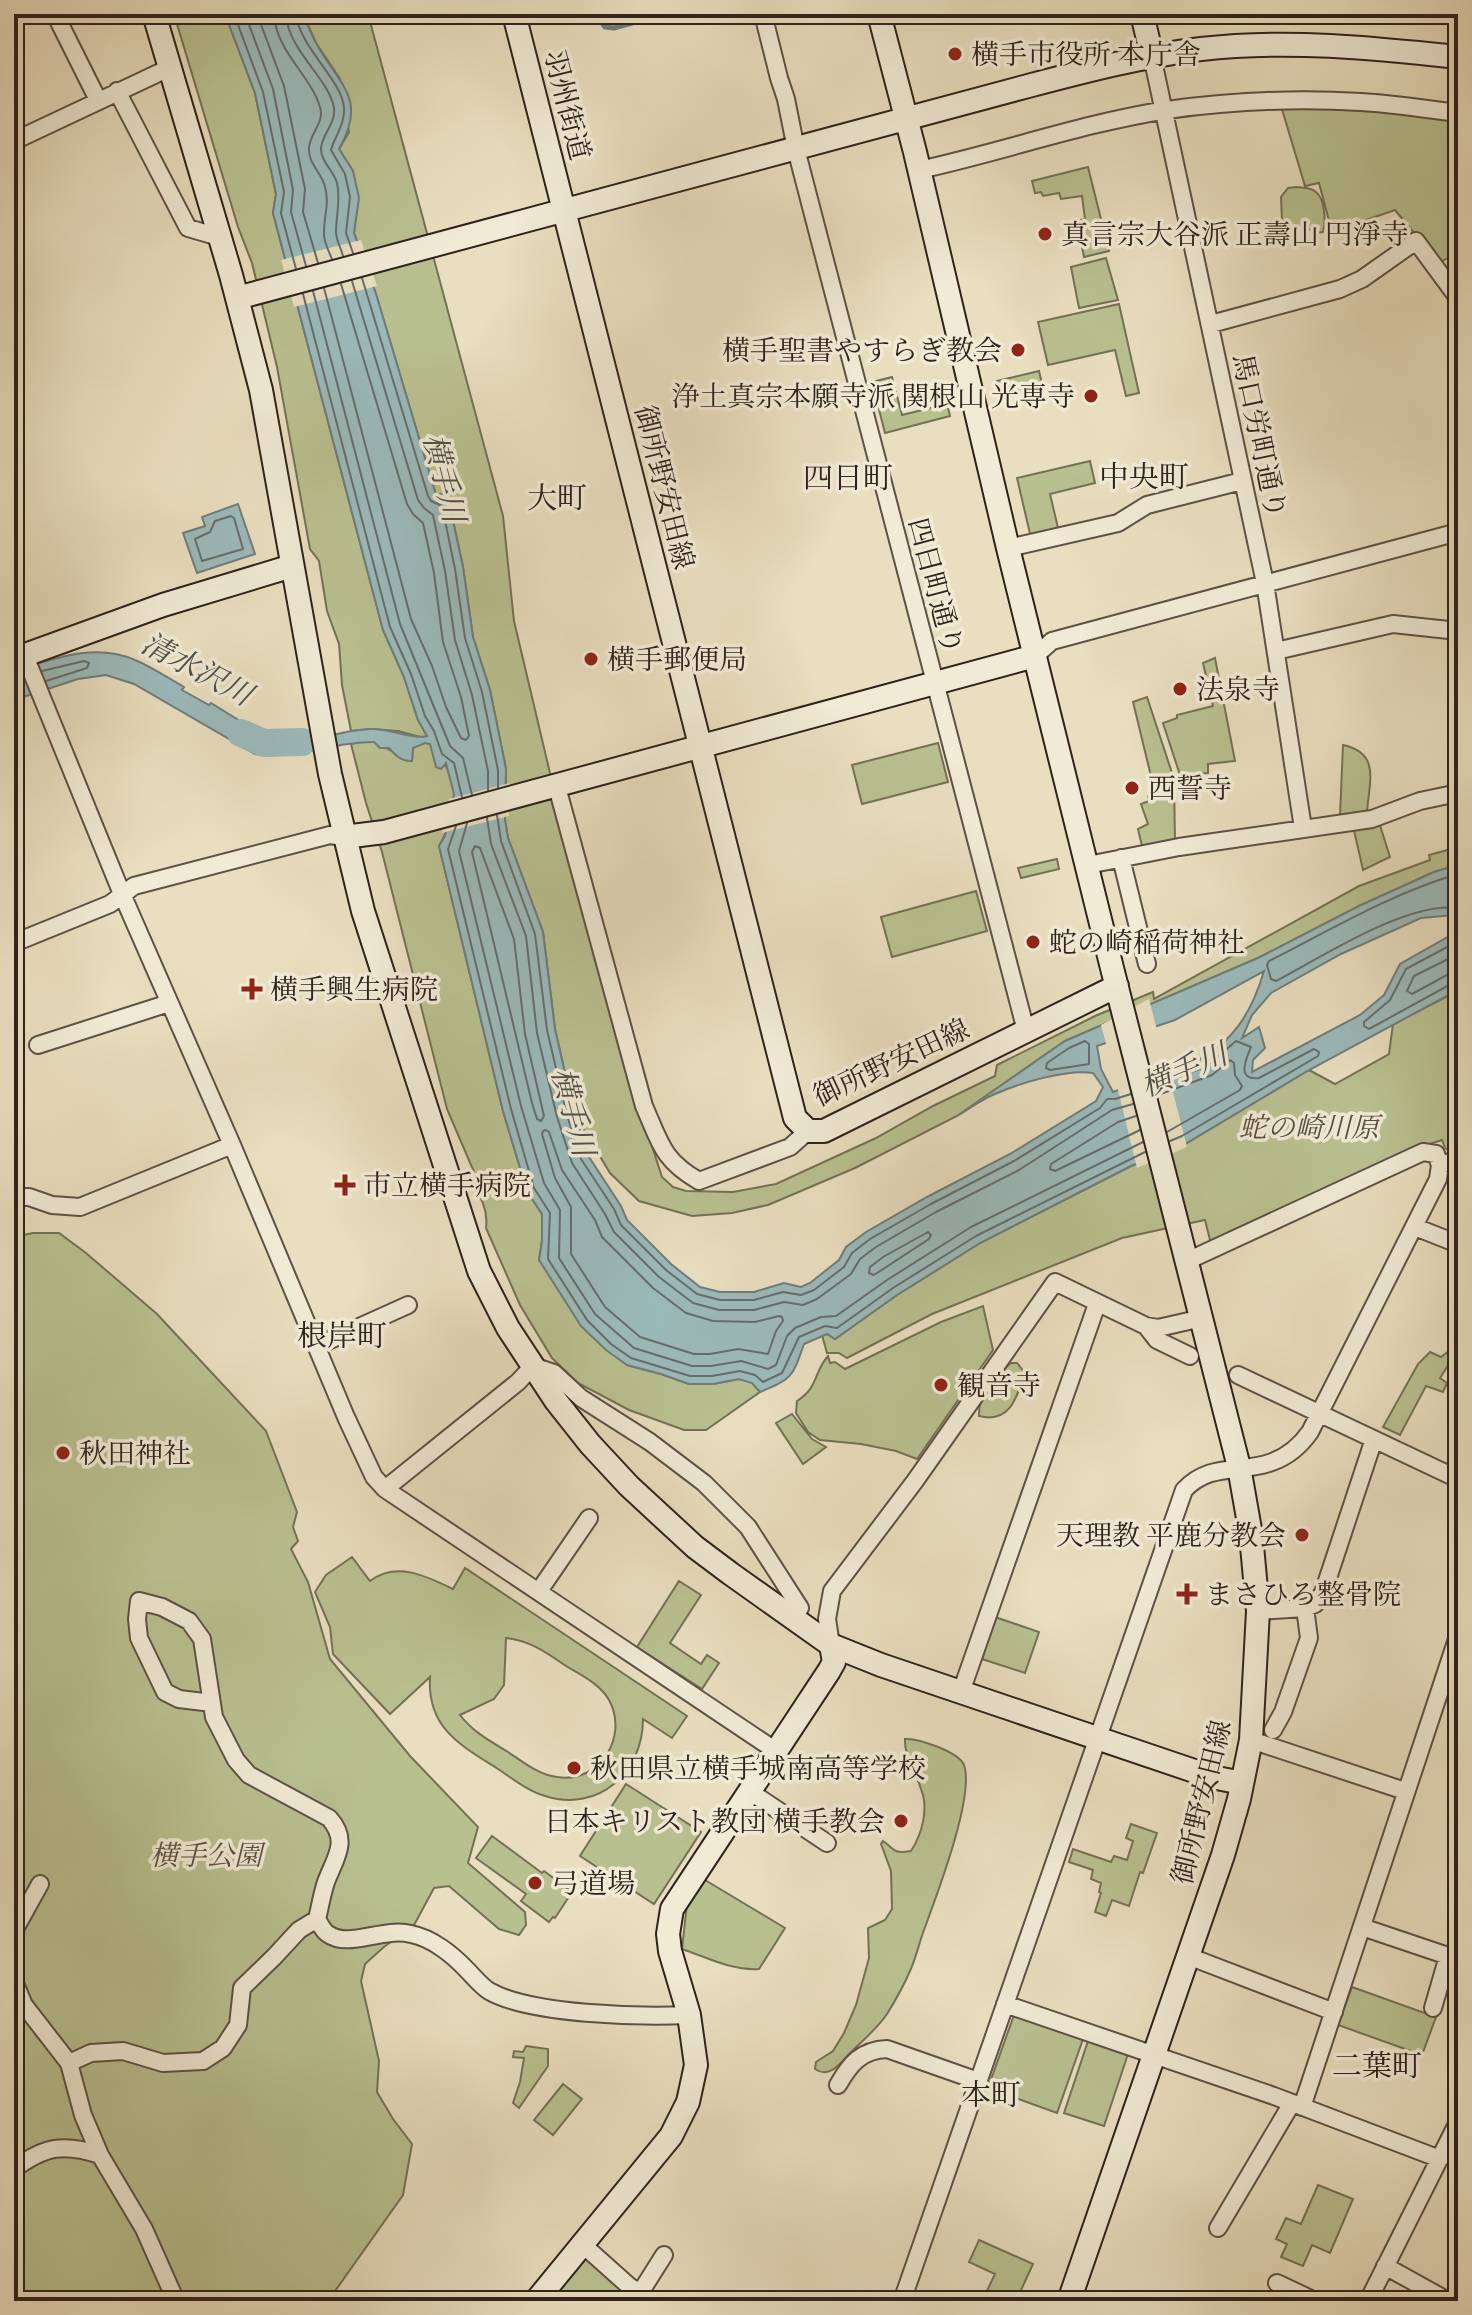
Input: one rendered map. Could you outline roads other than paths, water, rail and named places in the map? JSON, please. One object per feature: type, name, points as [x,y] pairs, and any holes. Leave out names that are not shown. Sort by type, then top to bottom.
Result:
[{"type":"street","points":[[55,14],[98,100]]},
{"type":"street","points":[[154,14],[261,390],[330,774],[363,911],[479,1271],[503,1319],[556,1401],[590,1444],[665,1520],[731,1574],[831,1645],[881,1665],[1212,1777],[1242,1783]]},
{"type":"street","name":"羽州街道","points":[[514,14],[564,211]]},
{"type":"street","name":"四日町通り","points":[[763,14],[1026,1031]]},
{"type":"street","points":[[879,14],[1117,986]]},
{"type":"street","points":[[1142,14],[1152,56]]},
{"type":"street","points":[[237,298],[1028,86],[1152,56],[1243,46],[1304,44],[1372,47],[1458,57]]},
{"type":"street","name":"馬口労町通り","points":[[1152,56],[1265,583],[1303,828]]},
{"type":"street","points":[[14,141],[169,68]]},
{"type":"street","points":[[117,91],[188,228],[219,237]]},
{"type":"street","points":[[919,170],[1069,131],[1164,111],[1281,99],[1364,102],[1458,113]]},
{"type":"street","name":"御所野安田線","points":[[564,211],[795,1118],[808,1131],[824,1131],[1117,986],[1239,1467],[1251,1535],[1258,1611],[1251,1740],[1223,1855],[1072,2300]]},
{"type":"street","points":[[1211,324],[1340,289],[1362,279],[1416,241],[1458,298]]},
{"type":"street","points":[[1008,548],[1118,523],[1147,505],[1242,481]]},
{"type":"street","points":[[14,943],[110,904],[134,886],[315,838],[384,832],[557,787],[1035,656],[1052,641],[1458,532]]},
{"type":"street","points":[[292,566],[163,605],[22,660],[41,696],[122,894],[374,1477],[385,1489],[776,1751]]},
{"type":"street","points":[[1276,651],[1393,624],[1458,631]]},
{"type":"street","points":[[557,787],[644,1106],[666,1156],[699,1181],[790,1147],[808,1131]]},
{"type":"street","points":[[1088,865],[1372,819],[1420,801],[1458,793]]},
{"type":"street","points":[[1121,858],[1147,964]]},
{"type":"street","points":[[38,1045],[169,1003]]},
{"type":"street","points":[[14,1197],[80,1207],[232,1145]]},
{"type":"street","points":[[902,2301],[1184,1490],[1193,1480],[1206,1474],[1270,1463],[1298,1447],[1321,1414],[1438,1179],[1440,1165],[1436,1154],[1423,1152],[1187,1261]]},
{"type":"street","points":[[1440,1165],[1458,1160]]},
{"type":"street","points":[[1415,1227],[1458,1244]]},
{"type":"street","points":[[536,2301],[671,2136],[688,2102],[696,2065],[689,2015],[670,1951],[668,1934],[672,1909],[834,1662],[827,1619],[832,1591],[915,1481],[1055,1282],[1146,1326],[1158,1328],[1202,1318]]},
{"type":"street","points":[[961,1692],[1097,1304]]},
{"type":"street","points":[[317,1346],[408,1305]]},
{"type":"street","points":[[1146,1326],[1157,1340],[1190,1356]]},
{"type":"street","points":[[385,1489],[518,1382],[533,1366]]},
{"type":"street","points":[[533,1366],[554,1373],[581,1398],[650,1442],[704,1483],[748,1527],[800,1608]]},
{"type":"street","points":[[1238,1375],[1458,1479]]},
{"type":"street","points":[[1258,1611],[1305,1608],[1315,1604],[1323,1593],[1374,1439]]},
{"type":"street","points":[[539,1591],[589,1518]]},
{"type":"street","points":[[69,2063],[91,2053],[123,2051],[163,2063],[203,2061],[223,2048],[238,2025],[242,1988],[299,1930],[317,1919],[326,1883],[336,1862],[338,1828],[329,1818],[294,1797],[249,1775],[236,1760],[214,1717],[212,1703],[202,1639],[189,1621],[162,1607],[139,1601],[139,1638],[165,1692],[179,1699],[212,1703]]},
{"type":"street","points":[[1273,1730],[1283,1712],[1309,1638],[1305,1608]]},
{"type":"street","points":[[1218,2228],[1297,2105],[1334,2012],[1405,1791],[1454,1661],[1458,1636]]},
{"type":"street","points":[[1251,1740],[1405,1791]]},
{"type":"street","points":[[749,1791],[827,1843]]},
{"type":"street","points":[[14,1931],[40,1884]]},
{"type":"street","points":[[317,1919],[327,1934],[347,1942],[394,1932],[413,1934],[439,1947],[487,1990],[507,1999],[576,2010],[645,2016],[689,2015]]},
{"type":"street","points":[[1362,1927],[1448,1956],[1433,2008]]},
{"type":"street","points":[[1188,1956],[1334,2012]]},
{"type":"street","points":[[14,1981],[24,2005],[69,2063],[83,2115],[100,2155],[144,2229],[176,2301]]},
{"type":"street","points":[[1005,2004],[1447,2155]]},
{"type":"street","points":[[838,2085],[849,2065],[877,2049],[887,2049],[978,2081]]},
{"type":"street","points":[[1368,2301],[1447,2155],[1458,2122]]},
{"type":"street","points":[[14,2169],[27,2159],[54,2147],[77,2148],[100,2155]]},
{"type":"street","points":[[582,2244],[646,2297],[664,2255]]},
{"type":"street","points":[[1385,2266],[1448,2301]]},
{"type":"street","points":[[1277,2283],[1315,2301]]},
{"type":"water","name":"横手川","points":[[225,14],[303,14],[351,104],[347,132],[339,149],[353,171],[359,198],[354,233],[376,294],[436,495],[447,493],[463,567],[473,637],[490,690],[506,769],[505,820],[508,838],[543,932],[555,1029],[574,1113],[589,1157],[627,1220],[671,1264],[700,1287],[720,1292],[754,1292],[784,1283],[801,1287],[810,1283],[839,1260],[846,1247],[866,1232],[1010,1154],[1096,1101],[1103,1087],[1093,1073],[1070,1073],[1005,1090],[957,1116],[1065,1041],[1258,958],[1434,872],[1458,865],[1458,917],[1421,918],[1341,954],[1271,993],[1252,1015],[1242,1038],[1259,1027],[1265,1048],[1253,1060],[1252,1072],[1360,1015],[1384,995],[1400,964],[1446,938],[1458,935],[1458,990],[1309,1070],[1185,1144],[1131,1166],[980,1243],[897,1295],[835,1339],[827,1334],[804,1344],[790,1376],[760,1392],[752,1383],[739,1379],[689,1384],[627,1365],[606,1350],[581,1326],[539,1260],[542,1214],[527,1191],[503,1111],[439,846],[445,836],[454,794],[446,763],[441,769],[436,767],[430,744],[413,748],[412,761],[402,759],[389,748],[380,748],[374,742],[344,744],[286,755],[255,754],[134,684],[106,675],[78,679],[14,700],[14,671],[74,654],[105,652],[154,669],[184,687],[182,690],[275,740],[275,748],[288,748],[361,730],[378,729],[427,736],[383,630],[273,213],[276,194],[255,93]],"holes":[[[1264,971],[1240,1023],[1225,1041],[1208,1054],[1188,1065],[1113,1092],[1101,1069],[1097,1046],[1175,1020]]]},
{"type":"water","points":[[238,504],[255,554],[197,573],[183,533],[205,526],[202,517]]},
{"type":"waterway","points":[[595,14],[605,27],[614,28],[664,14]]},
{"type":"waterway","name":"清水沢川","points":[[241,733],[264,743],[302,742]]},
{"type":"place","name":"横手市役所 本庁舎","points":[[955,54]]},
{"type":"place","name":"真言宗大谷派 正壽山 円淨寺","points":[[1045,234]]},
{"type":"place","name":"横手聖書やすらぎ教会","points":[[1018,350]]},
{"type":"place","name":"浄土真宗本願寺派 関根山 光専寺","points":[[1091,396]]},
{"type":"place","name":"横手郵便局","points":[[591,659]]},
{"type":"place","name":"法泉寺","points":[[1180,689]]},
{"type":"place","name":"西誓寺","points":[[1132,788]]},
{"type":"place","name":"蛇の崎稲荷神社","points":[[1033,942]]},
{"type":"place","name":"横手興生病院","points":[[252,989]]},
{"type":"place","name":"市立横手病院","points":[[345,1185]]},
{"type":"place","name":"観音寺","points":[[941,1385]]},
{"type":"place","name":"秋田神社","points":[[63,1453]]},
{"type":"place","name":"天理教 平鹿分教会","points":[[1302,1535]]},
{"type":"place","name":"まさひろ整骨院","points":[[1187,1594]]},
{"type":"place","name":"秋田県立横手城南高等学校","points":[[574,1768]]},
{"type":"place","name":"日本キリスト教団 横手教会","points":[[901,1821]]},
{"type":"place","name":"弓道場","points":[[535,1883]]},
{"type":"district","name":"中央町","points":[[1144,477]]},
{"type":"district","name":"四日町","points":[[848,478]]},
{"type":"district","name":"大町","points":[[557,498]]},
{"type":"district","name":"根岸町","points":[[342,1336]]},
{"type":"district","name":"二葉町","points":[[1377,2066]]},
{"type":"district","name":"本町","points":[[991,2095]]},
{"type":"park label","name":"蛇の崎川原","points":[[1309,1127]]},
{"type":"park label","name":"横手公園","points":[[206,1855]]}]
